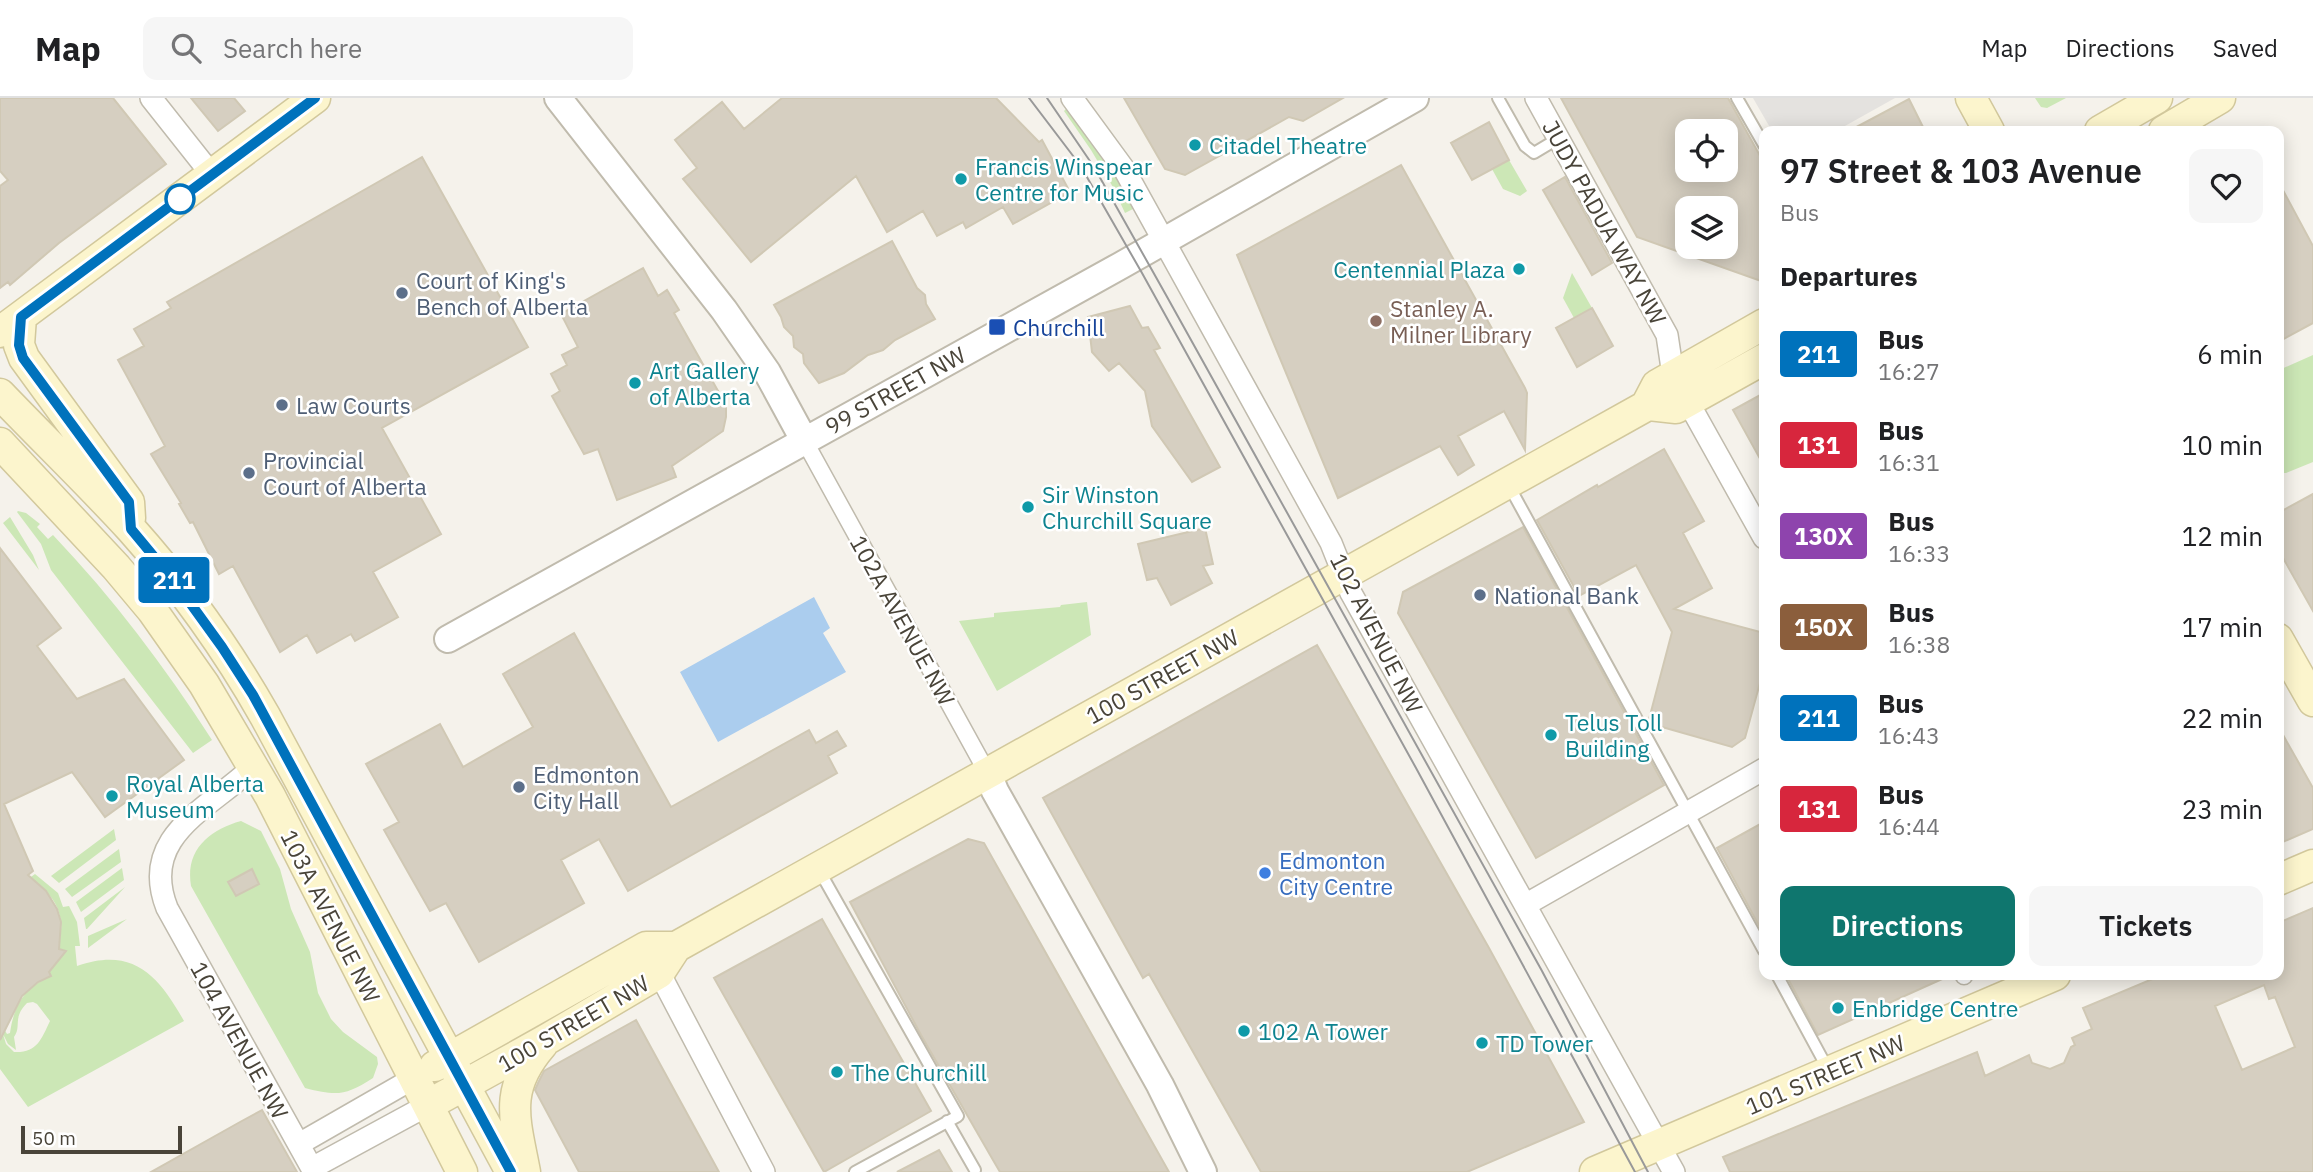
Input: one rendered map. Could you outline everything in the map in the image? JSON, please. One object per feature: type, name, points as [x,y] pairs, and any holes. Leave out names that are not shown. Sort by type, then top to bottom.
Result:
[{"type":"main road","points":[[131,529],[129,502],[23,358],[10,325],[315,98]]},
{"type":"main road","points":[[1971,98],[1986,126]]},
{"type":"main road","points":[[2109,126],[2157,98]]},
{"type":"main road","points":[[2172,126],[2220,98]]},
{"type":"main road","name":"100 STREET NW","points":[[428,1105],[659,973],[676,947],[1648,405],[1676,408],[1680,388],[1759,328]]},
{"type":"main road","name":"100 STREET NW","points":[[1680,388],[1759,361]]},
{"type":"main road","name":"103A AVENUE NW","points":[[0,394],[131,529],[175,582],[222,647],[279,742],[511,1172]]},
{"type":"main road","name":"103A AVENUE NW","points":[[0,443],[116,567],[152,610],[204,684],[254,766],[462,1172]]},
{"type":"main road","points":[[2284,650],[2313,701]]},
{"type":"main road","points":[[2284,877],[2313,865]]},
{"type":"main road","name":"100 STREET NW","points":[[414,1078],[646,947],[676,947]]},
{"type":"main road","name":"101 STREET NW","points":[[1595,1172],[2044,980]]},
{"type":"main road","points":[[525,1172],[514,1113],[517,1084],[525,1064],[544,1041]]},
{"type":"street","points":[[151,98],[212,175]]},
{"type":"street","name":"102A AVENUE NW","points":[[558,98],[724,310],[767,372],[988,774],[1000,801],[1160,1085],[1203,1172]]},
{"type":"street","name":"102 AVENUE NW","points":[[1072,98],[1124,169],[1164,240],[1331,543],[1343,575],[1674,1172]]},
{"type":"street","name":"99 STREET NW","points":[[448,639],[1415,98]]},
{"type":"street","name":"JUDY PADUA WAY NW","points":[[1536,98],[1667,335],[1680,388]]},
{"type":"street","points":[[1680,388],[1758,515]]},
{"type":"street","points":[[254,766],[279,742]]},
{"type":"street","name":"104 AVENUE NW","points":[[254,766],[235,785],[195,814],[169,842],[160,872],[162,895],[313,1170]]},
{"type":"street","points":[[1525,905],[1759,772]]},
{"type":"street","points":[[646,947],[764,1172]]},
{"type":"street","name":"100 STREET NW","points":[[299,1144],[414,1078]]},
{"type":"street","name":"100 STREET NW","points":[[313,1170],[428,1105]]},
{"type":"lane","points":[[1498,98],[1525,146],[1534,153],[1559,138]]},
{"type":"lane","points":[[1737,98],[1759,136]]},
{"type":"lane","points":[[1508,484],[1759,942]]},
{"type":"lane","points":[[818,868],[958,1116],[855,1172]]},
{"type":"lane","points":[[1780,980],[1830,1073]]},
{"type":"lane","points":[[947,1121],[975,1170]]},
{"type":"green space","points":[[2035,98],[2066,98],[2047,108],[2041,107]]},
{"type":"green space","points":[[1066,109],[1097,148],[1135,208],[1125,213],[1120,199],[1091,150],[1064,111]]},
{"type":"green space","points":[[1509,160],[1527,191],[1520,196],[1503,189],[1492,169]]},
{"type":"green space","points":[[1572,273],[1592,308],[1574,318],[1563,298]]},
{"type":"green space","points":[[2313,355],[2313,462],[2286,473],[2284,473],[2284,368]]},
{"type":"green space","points":[[18,511],[26,513],[40,524],[37,527],[48,539],[53,535],[97,583],[157,660],[212,740],[193,753],[51,570],[41,544]]},
{"type":"green space","points":[[10,517],[33,555],[39,570],[3,523]]},
{"type":"green space","points":[[1087,602],[1091,635],[997,691],[959,621],[994,617],[994,613]]},
{"type":"green space","points":[[241,821],[261,831],[280,869],[291,909],[310,952],[318,993],[331,1019],[343,1032],[377,1057],[378,1064],[373,1078],[348,1091],[333,1093],[305,1088],[191,886],[192,862],[202,843],[219,830]]},
{"type":"green space","points":[[114,829],[116,840],[59,883],[51,876]]},
{"type":"green space","points":[[119,849],[121,862],[72,897],[65,889]]},
{"type":"green space","points":[[122,868],[124,880],[81,912],[76,902]]},
{"type":"green space","points":[[35,874],[58,893],[63,907],[69,906],[77,922],[80,946],[75,946],[77,966],[114,960],[142,969],[165,991],[184,1021],[28,1107],[0,1069],[0,1022],[7,1034],[10,1033],[14,1014],[22,998],[34,986],[51,976],[46,974],[64,951],[55,949],[61,927],[56,904],[44,890],[28,879]],"holes":[[[27,1003],[37,1004],[50,1021],[47,1028],[33,1048],[14,1052],[6,1044],[3,1034],[8,1044],[16,1050],[14,1037],[22,1008]]]},
{"type":"green space","points":[[125,887],[87,929],[86,929],[84,918]]},
{"type":"green space","points":[[127,919],[88,948],[88,936]]},
{"type":"shaded area","points":[[1753,98],[1895,98],[1845,126],[1769,126]]},
{"type":"water","points":[[814,597],[830,628],[823,633],[846,672],[718,742],[680,672]]},
{"type":"building","points":[[0,98],[113,98],[166,164],[59,243],[10,285],[8,282],[0,288],[0,186],[8,180],[0,171]]},
{"type":"building","points":[[191,98],[234,98],[245,111],[218,131]]},
{"type":"building","points":[[782,98],[996,98],[1039,142],[1042,140],[1070,192],[1013,224],[1003,207],[966,228],[963,222],[937,236],[923,211],[887,232],[856,176],[751,262],[683,179],[697,168],[675,140],[722,102],[744,129]]},
{"type":"building","name":"Citadel Theatre","points":[[1124,98],[1343,98],[1303,121],[1289,117],[1185,175],[1165,169]]},
{"type":"building","points":[[1561,98],[1728,98],[1759,154],[1759,280],[1699,259],[1738,259],[1738,196],[1675,196],[1675,250],[1637,237]]},
{"type":"building","points":[[1909,99],[1922,126],[1858,126]]},
{"type":"building","points":[[1489,122],[1509,160],[1472,180],[1451,143]]},
{"type":"building","name":"Law Courts","points":[[422,157],[528,347],[382,428],[441,534],[373,572],[398,617],[355,641],[351,634],[317,653],[307,635],[280,652],[233,566],[219,574],[193,522],[190,523],[151,454],[165,446],[118,360],[144,346],[134,329],[171,308],[167,302]]},
{"type":"building","name":"Stanley A. Milner Library","points":[[1401,165],[1525,388],[1525,450],[1504,411],[1458,436],[1474,465],[1458,475],[1440,446],[1338,498],[1237,255]]},
{"type":"building","points":[[1565,177],[1612,263],[1592,275],[1543,190]]},
{"type":"building","points":[[2284,192],[2313,246],[2313,323],[2284,339]]},
{"type":"building","points":[[892,241],[917,288],[925,295],[926,304],[935,319],[895,340],[883,350],[868,355],[844,373],[819,383],[804,363],[803,354],[794,347],[793,336],[784,327],[774,305]]},
{"type":"building","name":"Art Gallery of Alberta","points":[[643,268],[658,296],[667,290],[679,310],[674,313],[726,405],[726,417],[723,431],[672,466],[676,477],[617,500],[598,449],[584,454],[552,396],[560,391],[551,374],[567,365],[562,355],[578,347],[561,314]]},
{"type":"building","points":[[1130,306],[1142,328],[1148,327],[1160,348],[1154,350],[1220,467],[1192,482],[1152,426],[1145,391],[1119,363],[1109,371],[1092,352],[1088,317]]},
{"type":"building","points":[[1592,308],[1613,346],[1577,367],[1556,328]]},
{"type":"building","points":[[1759,396],[1759,457],[1733,410]]},
{"type":"building","points":[[1664,449],[1704,521],[1683,533],[1712,588],[1674,609],[1759,632],[1759,686],[1745,738],[1732,747],[1648,723],[1672,632],[1636,565],[1579,596],[1537,520],[1597,485],[1598,487]]},
{"type":"building","points":[[2313,494],[2313,611],[2284,560],[2284,510]]},
{"type":"building","name":"Telus Toll Building","points":[[1523,527],[1664,785],[1536,858],[1398,613],[1403,592]]},
{"type":"building","points":[[1205,528],[1213,564],[1203,566],[1212,583],[1171,605],[1157,578],[1147,580],[1138,544]]},
{"type":"building","name":"Royal Alberta Museum","points":[[0,548],[61,628],[37,646],[77,699],[124,679],[184,760],[105,817],[72,772],[4,804],[33,871],[28,875],[46,891],[57,909],[61,922],[59,949],[66,951],[49,972],[51,976],[38,982],[22,996],[0,1040]]},
{"type":"building","name":"Edmonton City Hall","points":[[574,633],[671,807],[809,730],[816,743],[837,731],[846,746],[828,756],[837,773],[628,891],[599,839],[561,860],[584,903],[479,962],[446,903],[430,911],[384,830],[399,822],[366,764],[440,724],[463,767],[533,727],[503,674]]},
{"type":"building","name":"Edmonton City Centre","points":[[1317,645],[1584,1122],[1467,1172],[1261,1172],[1149,974],[1143,978],[1043,798]]},
{"type":"building","points":[[2284,737],[2313,788],[2313,829],[2284,841]]},
{"type":"building","points":[[1759,825],[1759,926],[1717,848]]},
{"type":"building","points":[[968,839],[984,843],[1169,1172],[1000,1172],[921,1035],[850,902]]},
{"type":"building","points":[[252,869],[259,884],[236,896],[228,882]]},
{"type":"building","points":[[2313,908],[2313,1172],[1730,1172],[1723,1157],[1977,1052],[1985,1076],[2029,1055],[2032,1063],[2050,1069],[2064,1063],[2071,1047],[2075,1045],[2072,1038],[2092,1029],[2083,1008],[2150,980],[2284,980],[2284,920]],"holes":[[[2264,985],[2269,999],[2275,997],[2295,1047],[2242,1070],[2215,1006]]]},
{"type":"building","name":"The Churchill","points":[[822,919],[931,1111],[824,1172],[714,978]]},
{"type":"building","name":"Enbridge Centre","points":[[1789,980],[1940,980],[1818,1035]]},
{"type":"building","points":[[636,1020],[719,1172],[579,1172],[535,1090],[544,1071]]},
{"type":"building","points":[[262,1110],[297,1172],[151,1172],[240,1122]]},
{"type":"building","points":[[939,1150],[952,1172],[897,1172]]},
{"type":"tram line","points":[[1029,98],[1080,165],[1142,273],[1416,768],[1635,1172]]},
{"type":"tram line","points":[[1047,98],[1094,167],[1166,295],[1542,971],[1648,1172]]},
{"type":"bus line","name":"211","points":[[315,98],[21,317],[19,345],[23,358],[129,502],[131,529],[175,582],[253,695],[511,1172]]},
{"type":"place","name":"Citadel Theatre","points":[[1195,145]]},
{"type":"place","name":"Francis Winspear Centre for Music","points":[[961,179]]},
{"type":"place","name":"Centennial Plaza","points":[[1519,269]]},
{"type":"place","name":"Court of King's Bench of Alberta","points":[[402,293]]},
{"type":"place","name":"Stanley A. Milner Library","points":[[1376,321]]},
{"type":"place","name":"Churchill","points":[[997,327]]},
{"type":"place","name":"Art Gallery of Alberta","points":[[635,383]]},
{"type":"place","name":"Law Courts","points":[[282,405]]},
{"type":"place","name":"Provincial Court of Alberta","points":[[249,473]]},
{"type":"place","name":"Sir Winston Churchill Square","points":[[1028,507]]},
{"type":"place","name":"National Bank","points":[[1480,595]]},
{"type":"place","name":"Telus Toll Building","points":[[1551,735]]},
{"type":"place","name":"Edmonton City Hall","points":[[519,787]]},
{"type":"place","name":"Royal Alberta Museum","points":[[112,796]]},
{"type":"place","name":"Edmonton City Centre","points":[[1265,873]]},
{"type":"place","name":"Enbridge Centre","points":[[1838,1008]]},
{"type":"place","name":"102 A Tower","points":[[1244,1031]]},
{"type":"place","name":"TD Tower","points":[[1482,1043]]},
{"type":"place","name":"The Churchill","points":[[837,1072]]}]
